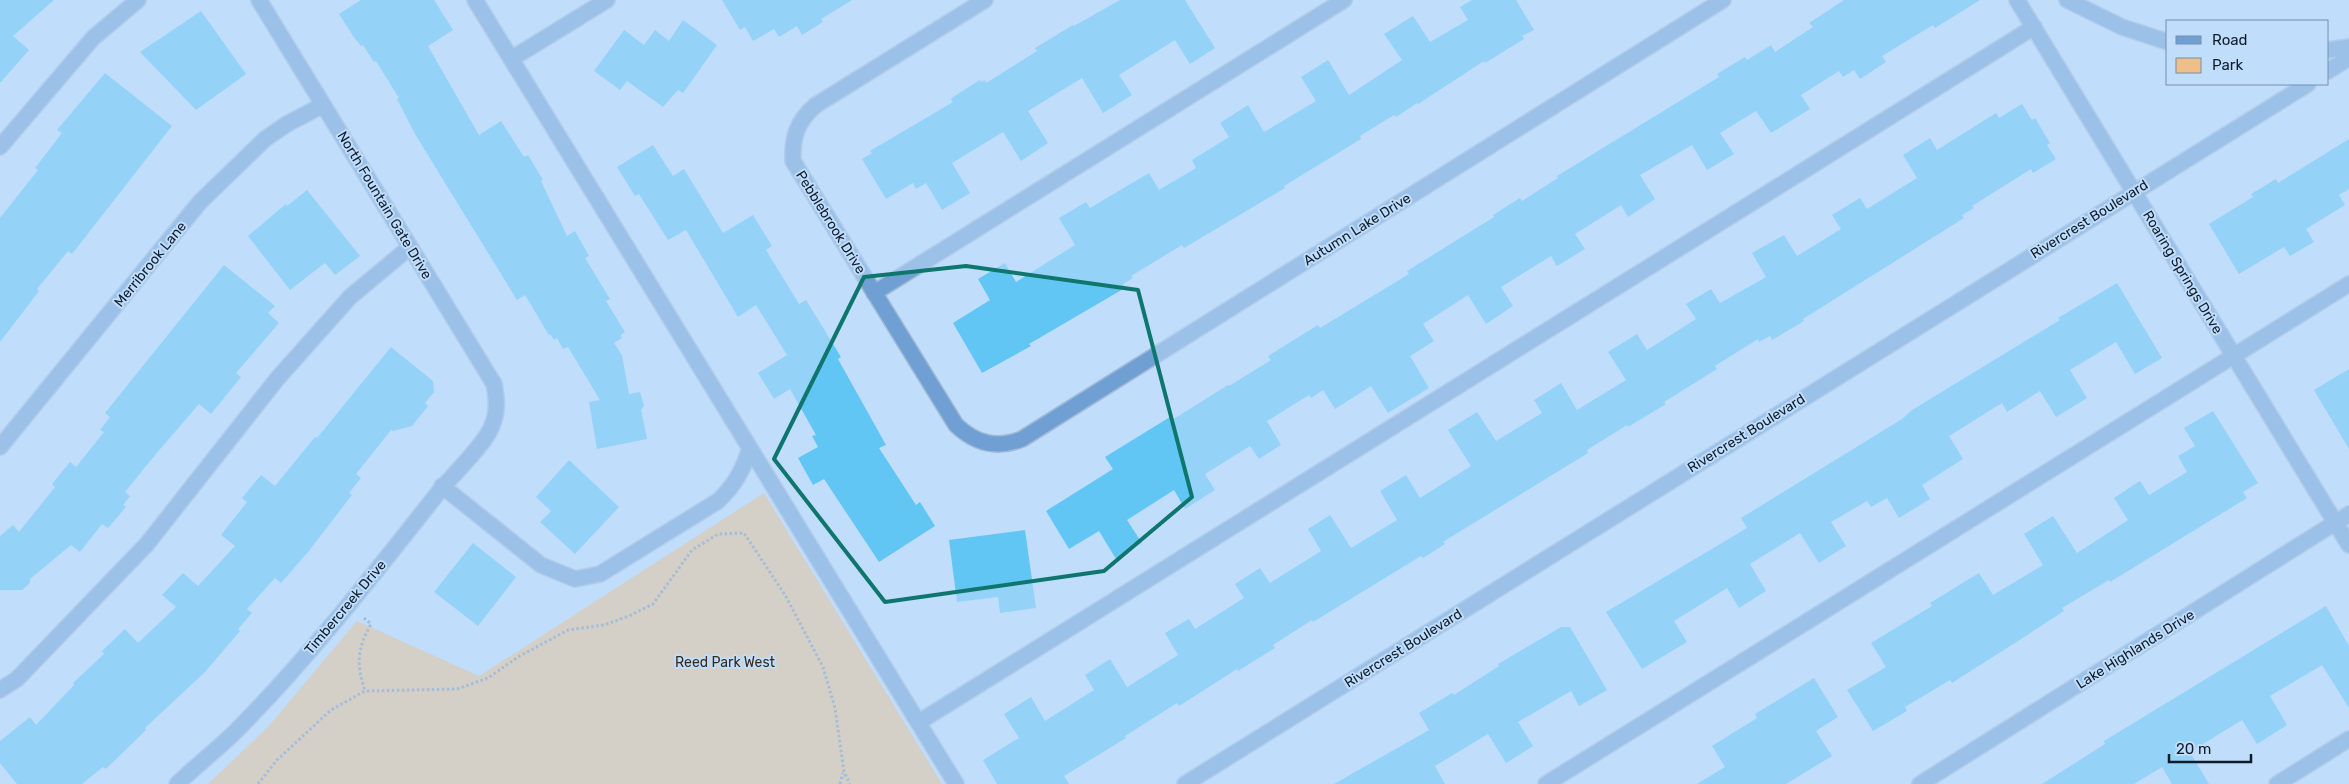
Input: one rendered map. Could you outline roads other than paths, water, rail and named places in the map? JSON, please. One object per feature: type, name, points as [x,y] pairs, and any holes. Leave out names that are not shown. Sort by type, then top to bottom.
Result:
[{"type":"street","points":[[0,147],[93,38],[138,0]]},
{"type":"street","name":"North Fountain Gate Drive","points":[[259,0],[494,384],[497,399],[496,415]]},
{"type":"street","points":[[475,0],[956,784]]},
{"type":"street","points":[[511,59],[607,0]]},
{"type":"street","name":"Pebblebrook Drive","points":[[985,0],[816,105],[804,115],[796,130],[792,145],[793,161],[956,425],[975,440],[986,444]]},
{"type":"street","points":[[874,293],[1344,0]]},
{"type":"street","name":"Autumn Lake Drive","points":[[986,444],[1011,443],[1022,438],[1723,0]]},
{"type":"street","name":"Roaring Springs Drive","points":[[2017,0],[2349,545]]},
{"type":"street","points":[[2067,0],[2122,28],[2166,41]]},
{"type":"street","points":[[919,722],[2034,27]]},
{"type":"street","points":[[2329,50],[2349,47]]},
{"type":"street","points":[[2329,70],[2349,58]]},
{"type":"street","name":"Rivercrest Boulevard","points":[[1185,784],[2306,85]]},
{"type":"street","name":"Merribrook Lane","points":[[0,447],[200,202],[265,140],[287,124],[323,105]]},
{"type":"street","points":[[0,690],[23,672],[147,544],[277,379],[350,297],[410,247]]},
{"type":"street","points":[[1546,784],[2349,284]]},
{"type":"street","name":"Timbercreek Drive","points":[[177,784],[232,734],[289,675],[348,607],[442,486],[491,430],[496,415]]},
{"type":"street","points":[[442,486],[541,565],[576,579],[600,574],[718,501],[732,488],[744,468],[750,448]]},
{"type":"street","name":"Lake Highlands Drive","points":[[1920,784],[2349,514]]},
{"type":"street","points":[[2277,784],[2349,739]]},
{"type":"park label","name":"Reed Park West","points":[[725,662]]}]
